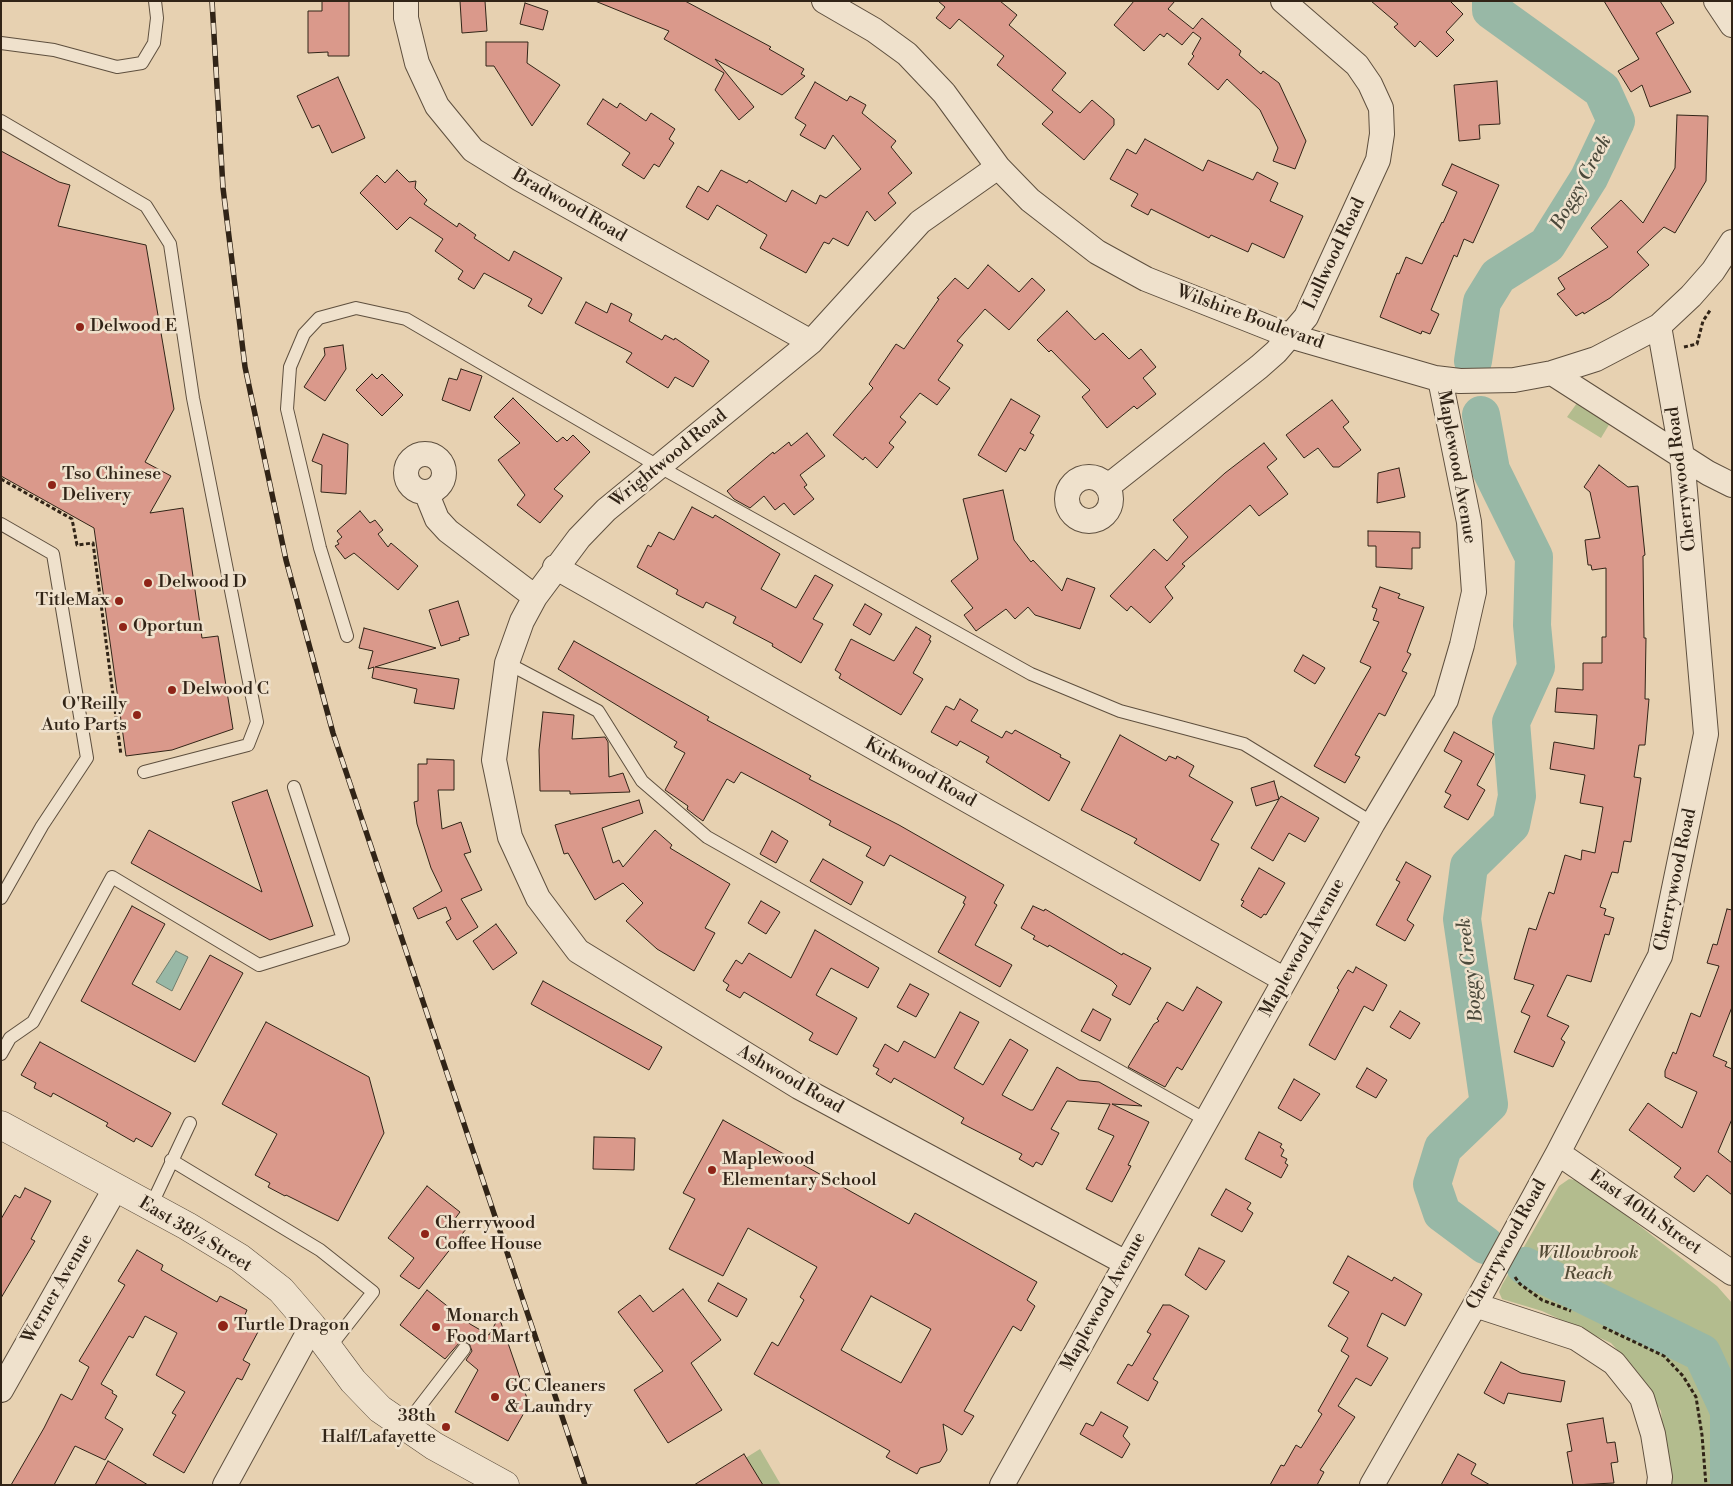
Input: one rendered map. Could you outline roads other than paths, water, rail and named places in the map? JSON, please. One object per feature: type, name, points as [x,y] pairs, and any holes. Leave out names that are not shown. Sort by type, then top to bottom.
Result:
[{"type":"street","name":"Bradwood Road","points":[[406,1],[406,18],[417,63],[437,106],[473,150],[520,179],[811,342]]},
{"type":"street","name":"Wilshire Boulevard","points":[[824,1],[874,30],[907,54],[944,94],[998,167],[1030,200],[1096,252],[1146,279],[1290,336],[1440,379],[1486,382],[1514,380],[1552,373],[1596,359],[1659,326],[1691,296],[1713,271],[1732,242]]},
{"type":"street","name":"Lullwood Road","points":[[1107,487],[1259,367],[1306,317],[1378,160],[1382,134],[1381,108],[1370,84],[1357,65],[1283,1]]},
{"type":"street","points":[[1716,1],[1732,25]]},
{"type":"street","name":"Wrightwood Road","points":[[510,837],[494,760],[507,663],[522,622],[535,597],[555,568],[606,510],[811,342],[920,222],[998,167]]},
{"type":"street","name":"Cherrywood Road","points":[[1372,1485],[1475,1305],[1558,1153],[1660,956],[1706,734],[1682,456],[1659,326]]},
{"type":"street","points":[[1552,373],[1682,456],[1732,485]]},
{"type":"street","name":"Maplewood Avenue","points":[[1002,1485],[1373,823],[1446,700],[1474,592],[1469,522],[1440,379]]},
{"type":"street","points":[[426,492],[437,519],[448,531],[535,597]]},
{"type":"street","name":"Kirkwood Road","points":[[555,568],[1285,980]]},
{"type":"street","name":"Ashwood Road","points":[[510,837],[538,898],[578,951],[799,1086],[1126,1263]]},
{"type":"street","name":"East 38½ Street","points":[[1,1125],[115,1189],[187,1226],[240,1258],[281,1290],[312,1326],[353,1381],[380,1409],[404,1427],[505,1485]]},
{"type":"street","name":"East 40th Street","points":[[1558,1153],[1732,1273]]},
{"type":"street","name":"Werner Avenue","points":[[1,1390],[115,1189]]},
{"type":"street","points":[[1475,1305],[1576,1338],[1614,1363],[1642,1398],[1653,1434],[1660,1477],[1659,1485]]},
{"type":"street","points":[[225,1485],[312,1326]]},
{"type":"lane","points":[[1,43],[54,50],[117,67],[142,62],[154,43],[157,18],[155,1]]},
{"type":"lane","points":[[1,121],[146,206],[170,244],[193,398],[257,722],[248,745],[144,772]]},
{"type":"lane","points":[[347,636],[320,548],[287,409],[290,367],[304,334],[319,318],[356,308],[406,319],[658,466],[1031,674],[1120,710],[1244,744],[1373,823]]},
{"type":"lane","points":[[1,524],[53,554],[87,758],[42,826],[1,898]]},
{"type":"lane","points":[[507,663],[598,710],[642,781],[707,837],[1206,1120]]},
{"type":"lane","points":[[1,1054],[10,1038],[33,1022],[112,877],[259,965],[344,939],[294,787]]},
{"type":"lane","points":[[150,1208],[190,1123]]},
{"type":"lane","points":[[171,1160],[320,1250],[373,1292],[329,1348]]},
{"type":"lane","points":[[404,1427],[464,1349]]},
{"type":"waterway","name":"Boggy Creek","points":[[1473,361],[1482,302],[1498,276],[1547,245],[1589,178],[1616,121],[1602,90],[1491,10],[1491,1]]},
{"type":"waterway","name":"Boggy Creek","points":[[1481,415],[1491,470],[1534,557],[1532,625],[1536,667],[1511,722],[1517,796],[1511,825],[1469,866],[1462,919],[1489,1104],[1443,1148],[1432,1184],[1442,1213],[1485,1245]]},
{"type":"waterway","name":"Boggy Creek","points":[[1525,1266],[1702,1353],[1729,1411],[1729,1485]]},
{"type":"railway","points":[[212,1],[223,188],[245,367],[286,560],[333,733],[585,1485]]},
{"type":"place","name":"Delwood E","points":[[80,327]]},
{"type":"place","name":"Tso Chinese Delivery","points":[[52,485]]},
{"type":"place","name":"Delwood D","points":[[148,583]]},
{"type":"place","name":"TitleMax","points":[[119,601]]},
{"type":"place","name":"Oportun","points":[[123,627]]},
{"type":"place","name":"Delwood C","points":[[172,690]]},
{"type":"place","name":"O'Reilly Auto Parts","points":[[137,715]]},
{"type":"place","name":"Maplewood Elementary School","points":[[712,1170]]},
{"type":"place","name":"Cherrywood Coffee House","points":[[425,1234]]},
{"type":"place","name":"Turtle Dragon","points":[[223,1326]]},
{"type":"place","name":"Monarch Food Mart","points":[[436,1327]]},
{"type":"place","name":"GC Cleaners & Laundry","points":[[495,1397]]},
{"type":"place","name":"38th Half/Lafayette","points":[[446,1427]]},
{"type":"park label","name":"Willowbrook Reach","points":[[1588,1264]]}]
